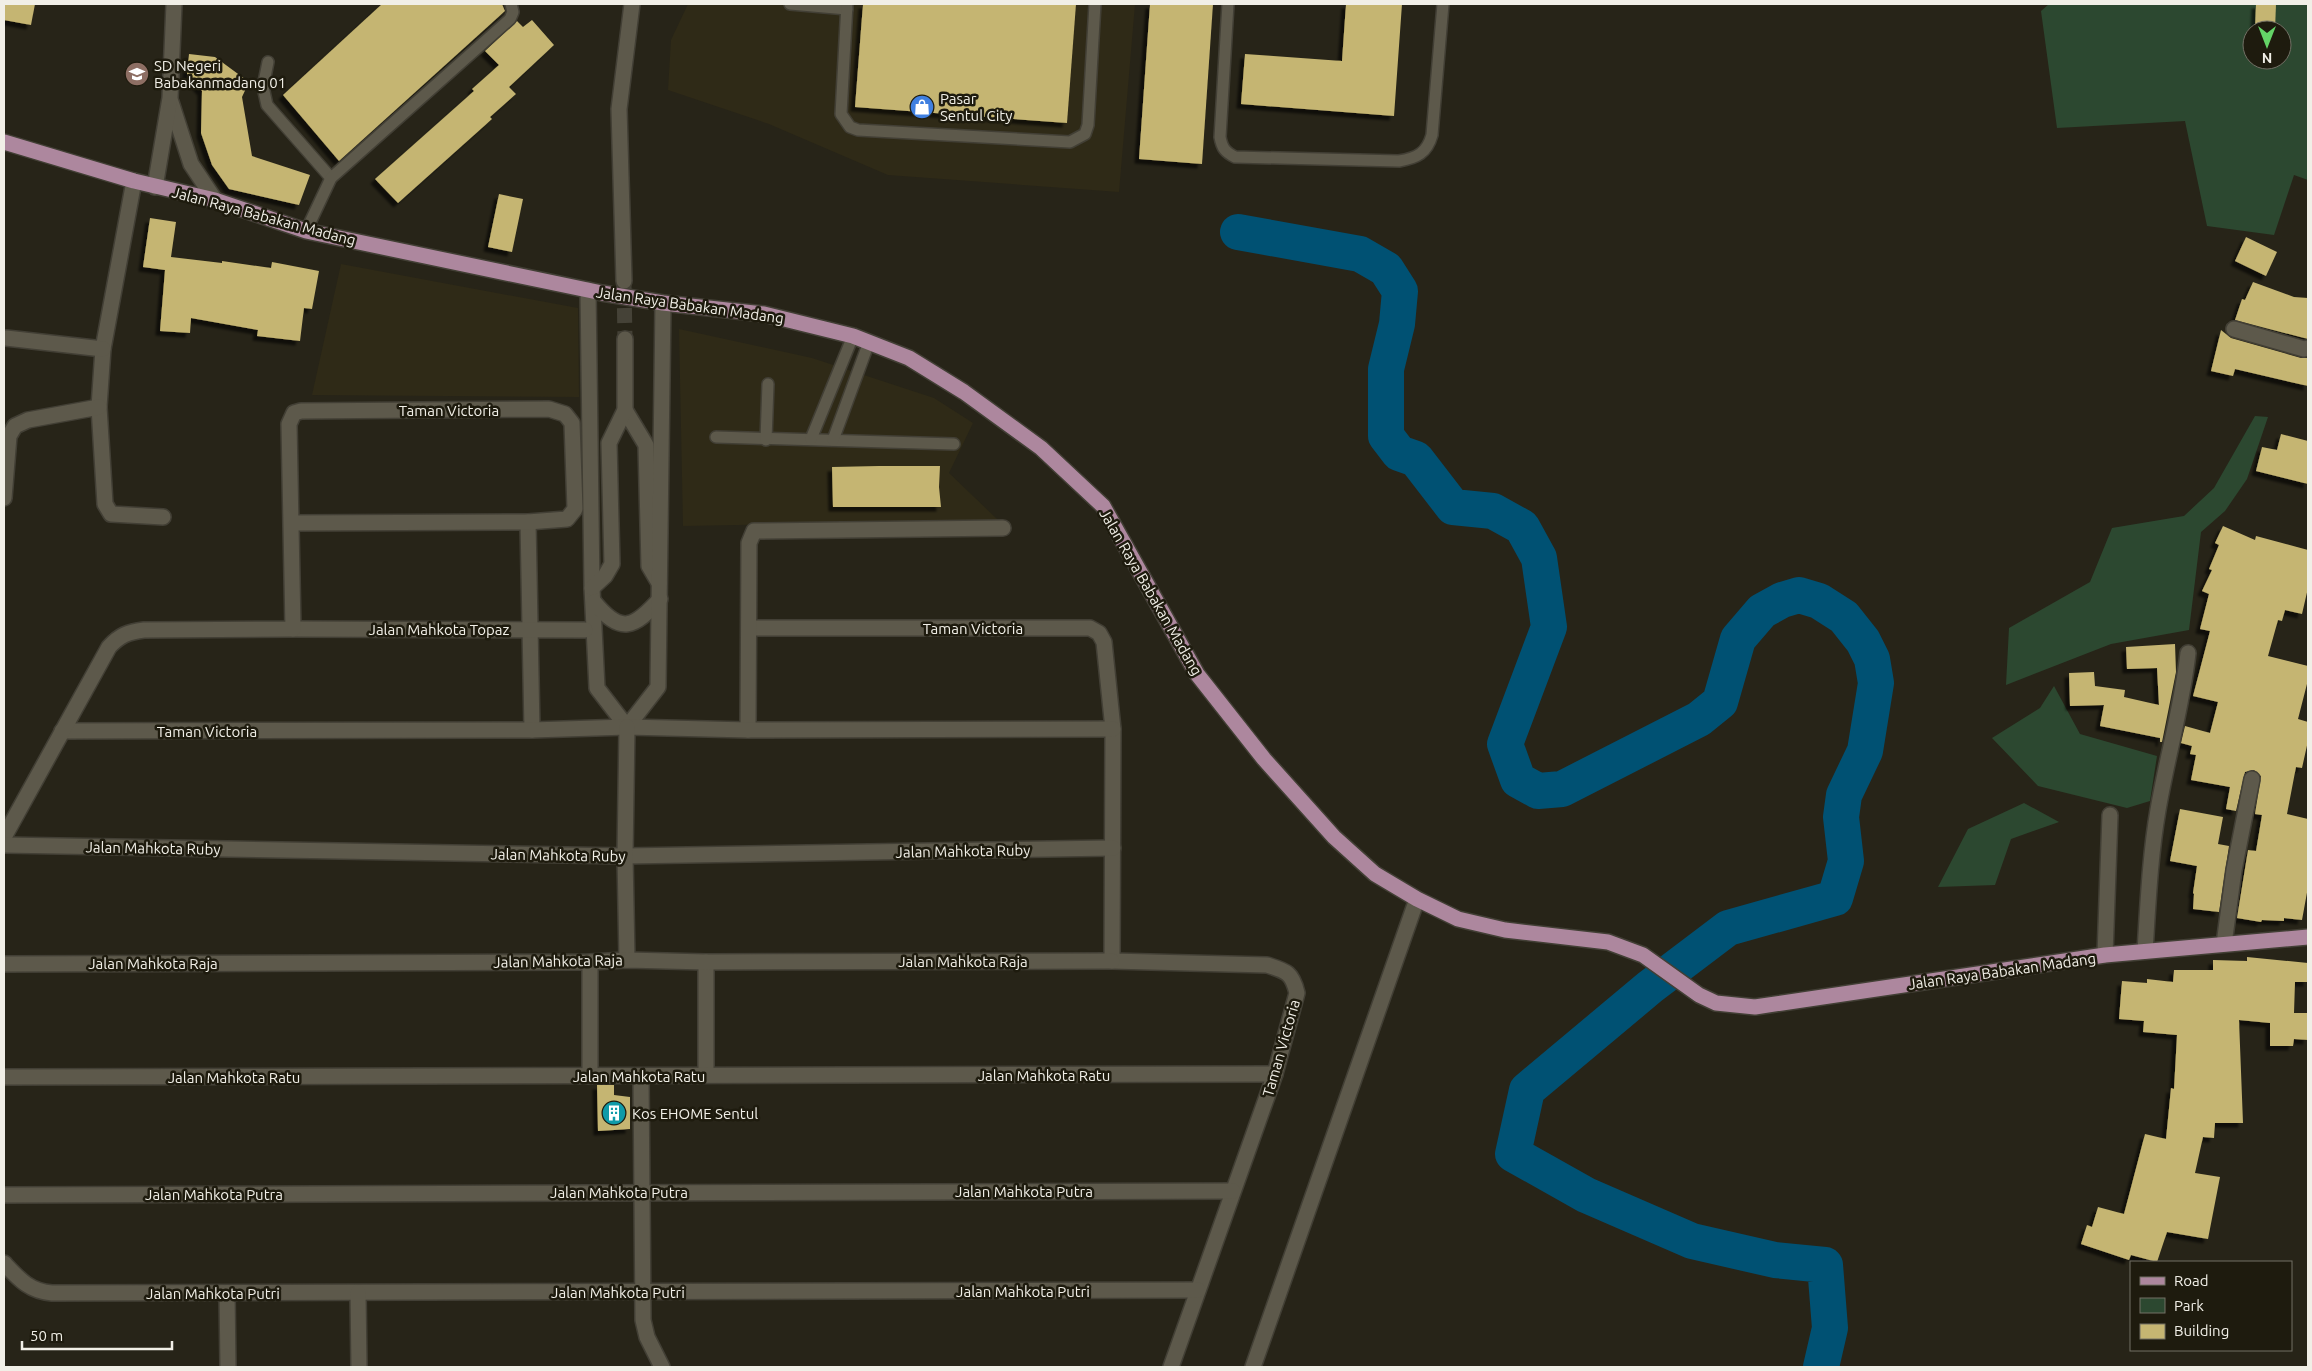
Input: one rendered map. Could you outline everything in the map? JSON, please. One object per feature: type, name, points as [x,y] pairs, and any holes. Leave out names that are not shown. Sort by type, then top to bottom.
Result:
[{"type":"main road","name":"Jalan Raya Babakan Madang","points":[[4,142],[134,182],[215,200],[306,231],[588,290],[662,303],[764,314],[853,336],[909,358],[964,392],[1042,448],[1103,506],[1197,674],[1264,759],[1334,836],[1376,874],[1417,899],[1458,919],[1505,930],[1608,942],[1643,955],[1699,994],[1716,1003],[1755,1007],[2105,955],[2308,937]]},
{"type":"street","points":[[155,187],[170,98],[174,4]]},
{"type":"street","points":[[624,281],[619,109],[632,7]]},
{"type":"street","points":[[170,98],[191,164],[215,200]]},
{"type":"street","points":[[134,182],[103,349],[99,407],[105,504],[111,514],[119,516],[163,517]]},
{"type":"street","points":[[588,290],[593,595],[597,688],[627,727]]},
{"type":"street","points":[[627,960],[625,856],[627,727],[658,687],[662,303]]},
{"type":"street","points":[[2234,328],[2304,350],[2308,348]]},
{"type":"street","points":[[6,338],[103,349]]},
{"type":"street","points":[[593,595],[612,564],[609,443],[625,410],[625,339]]},
{"type":"street","points":[[4,498],[9,436],[15,426],[28,420],[99,407]]},
{"type":"street","name":"Taman Victoria","points":[[291,523],[561,521],[572,515],[575,509],[572,423],[570,418],[558,410],[321,410],[294,413],[289,424],[293,629]]},
{"type":"street","points":[[625,410],[646,445],[649,566],[660,591]]},
{"type":"street","points":[[528,522],[532,730]]},
{"type":"street","points":[[748,730],[749,543],[754,532],[1002,528]]},
{"type":"street","points":[[593,595],[608,618],[626,624],[644,617],[660,591]]},
{"type":"street","name":"Taman Victoria","points":[[749,628],[1090,628],[1099,633],[1104,642],[1113,729],[1112,961],[1267,965],[1283,970],[1294,979],[1297,992],[1275,1074],[1171,1367]]},
{"type":"street","points":[[4,837],[109,646],[118,637],[128,632],[293,629]]},
{"type":"street","name":"Jalan Mahkota Topaz","points":[[293,629],[585,630]]},
{"type":"street","points":[[2145,951],[2151,868],[2158,811],[2170,749],[2183,699],[2188,653]]},
{"type":"street","name":"Taman Victoria","points":[[62,731],[532,730],[627,727],[748,730],[1113,729]]},
{"type":"street","points":[[2224,944],[2234,870],[2252,779]]},
{"type":"street","points":[[2105,955],[2110,815]]},
{"type":"street","name":"Jalan Mahkota Ruby","points":[[4,845],[625,856],[1113,848]]},
{"type":"street","points":[[1253,1367],[1417,899]]},
{"type":"street","name":"Jalan Mahkota Raja","points":[[4,964],[590,962],[627,960],[706,962],[1112,961]]},
{"type":"street","points":[[590,962],[590,1076]]},
{"type":"street","points":[[706,962],[706,1075]]},
{"type":"street","name":"Jalan Mahkota Ratu","points":[[4,1078],[1275,1074]]},
{"type":"street","points":[[641,1076],[643,1320],[647,1337],[662,1367]]},
{"type":"street","name":"Jalan Mahkota Putra","points":[[4,1196],[1233,1191]]},
{"type":"street","name":"Jalan Mahkota Putri","points":[[4,1263],[27,1286],[37,1292],[358,1293],[1198,1290]]},
{"type":"street","points":[[227,1293],[228,1367]]},
{"type":"street","points":[[358,1293],[359,1367]]},
{"type":"lane","points":[[306,231],[332,178],[510,19],[513,12],[511,4]]},
{"type":"lane","points":[[790,4],[847,7],[840,114],[850,127],[858,130],[1070,142],[1085,134],[1088,125],[1095,4]]},
{"type":"lane","points":[[1228,4],[1220,137],[1221,145],[1226,152],[1235,157],[1399,161],[1412,159],[1423,153],[1432,135],[1443,4]]},
{"type":"lane","points":[[268,62],[263,87],[267,105],[332,178]]},
{"type":"lane","points":[[811,439],[853,336]]},
{"type":"lane","points":[[833,440],[869,342]]},
{"type":"lane","points":[[766,440],[768,384]]},
{"type":"lane","points":[[716,437],[766,440],[811,439],[954,444]]},
{"type":"shaded area","name":"Pasar Sentul City","points":[[688,4],[1135,4],[1119,192],[888,175],[769,124],[668,90],[671,40]]},
{"type":"shaded area","points":[[341,264],[578,308],[579,397],[312,395]]},
{"type":"shaded area","points":[[679,329],[812,358],[934,398],[973,423],[949,473],[998,520],[683,526]]},
{"type":"green space","points":[[2049,4],[2308,4],[2308,180],[2294,175],[2274,235],[2207,226],[2185,121],[2057,128],[2041,11]]},
{"type":"green space","points":[[2255,416],[2268,417],[2247,479],[2225,511],[2201,532],[2189,630],[2111,644],[2006,685],[2009,628],[2090,582],[2112,528],[2184,516],[2214,488]]},
{"type":"green space","points":[[2054,686],[2080,734],[2157,756],[2150,801],[2127,808],[2038,786],[1992,738],[2040,708]]},
{"type":"green space","points":[[2024,803],[2059,822],[2011,839],[1995,885],[1938,887],[1968,829]]},
{"type":"building","points":[[4,4],[35,4],[31,25],[4,20]]},
{"type":"building","points":[[382,4],[502,4],[505,11],[339,161],[283,95]]},
{"type":"building","points":[[863,4],[1076,4],[1067,123],[855,107]]},
{"type":"building","points":[[1150,4],[1213,4],[1202,164],[1139,159]]},
{"type":"building","points":[[1346,4],[1402,4],[1394,116],[1241,104],[1245,54],[1342,61]]},
{"type":"building","points":[[2256,4],[2276,4],[2275,20],[2255,20]]},
{"type":"building","points":[[532,20],[554,45],[509,87],[516,94],[490,117],[492,119],[398,203],[375,179],[474,91],[472,89],[499,65],[485,51],[517,21],[523,27]]},
{"type":"building","points":[[189,54],[215,57],[249,82],[242,97],[252,156],[310,175],[299,205],[229,189],[212,165],[201,133],[202,91],[187,74]]},
{"type":"building","points":[[499,194],[523,199],[512,252],[488,247]]},
{"type":"building","points":[[150,218],[176,222],[171,257],[222,263],[222,261],[271,268],[272,262],[319,271],[312,309],[304,308],[300,341],[257,336],[258,330],[191,318],[190,333],[160,331],[165,270],[143,267]]},
{"type":"building","points":[[2246,237],[2277,252],[2266,276],[2235,261]]},
{"type":"building","points":[[2253,282],[2294,297],[2308,298],[2308,339],[2235,320],[2242,299],[2245,300]]},
{"type":"building","points":[[2221,330],[2231,338],[2301,358],[2308,358],[2308,386],[2235,369],[2233,376],[2211,371]]},
{"type":"building","points":[[2281,434],[2308,441],[2308,484],[2256,471],[2262,447],[2277,450]]},
{"type":"building","points":[[940,466],[939,487],[941,507],[833,507],[832,467]]},
{"type":"building","points":[[2223,526],[2255,540],[2256,536],[2308,550],[2308,588],[2302,614],[2285,610],[2282,621],[2278,620],[2268,656],[2308,666],[2308,680],[2298,719],[2308,722],[2308,741],[2302,768],[2296,767],[2287,814],[2308,819],[2308,887],[2302,920],[2284,918],[2284,921],[2262,920],[2261,922],[2237,918],[2248,850],[2256,851],[2262,815],[2255,814],[2261,776],[2254,770],[2245,772],[2236,811],[2226,809],[2230,787],[2191,780],[2196,755],[2190,754],[2192,746],[2181,743],[2185,726],[2210,733],[2218,702],[2193,696],[2210,631],[2200,629],[2209,594],[2202,591],[2212,570],[2209,569],[2219,545],[2215,543]]},
{"type":"building","points":[[2175,644],[2176,672],[2162,742],[2160,742],[2160,738],[2100,726],[2104,705],[2070,706],[2069,673],[2094,672],[2095,686],[2125,690],[2124,697],[2159,705],[2157,668],[2127,669],[2126,647]]},
{"type":"building","points":[[2180,809],[2223,817],[2218,844],[2229,846],[2219,912],[2193,909],[2197,866],[2170,861]]},
{"type":"building","points":[[2247,957],[2308,963],[2308,982],[2295,982],[2294,1013],[2308,1013],[2308,1040],[2294,1039],[2293,1046],[2270,1046],[2270,1023],[2239,1020],[2243,1123],[2215,1123],[2214,1138],[2203,1137],[2195,1173],[2220,1177],[2208,1239],[2167,1232],[2157,1261],[2131,1255],[2129,1260],[2081,1244],[2087,1225],[2092,1227],[2098,1207],[2124,1214],[2145,1134],[2166,1139],[2171,1088],[2174,1089],[2177,1035],[2143,1032],[2144,1021],[2119,1019],[2122,981],[2147,983],[2147,979],[2173,982],[2174,970],[2213,970],[2213,960],[2247,961]]},
{"type":"building","name":"Kos EHOME Sentul","points":[[597,1085],[614,1085],[614,1095],[630,1097],[630,1129],[598,1131]]},
{"type":"waterway","points":[[1238,232],[1360,254],[1386,269],[1400,291],[1397,324],[1386,369],[1386,436],[1399,453],[1416,459],[1453,507],[1493,511],[1522,527],[1539,558],[1549,627],[1505,744],[1518,780],[1538,791],[1562,789],[1699,719],[1720,702],[1738,639],[1762,611],[1782,600],[1799,595],[1819,601],[1844,617],[1863,641],[1872,659],[1876,683],[1865,751],[1844,795],[1841,817],[1846,861],[1835,898],[1728,928],[1650,987],[1527,1090],[1513,1154],[1586,1195],[1692,1241],[1775,1260],[1825,1265],[1830,1328],[1821,1367]]},
{"type":"tunnel","points":[[624,285],[625,339]]},
{"type":"place","name":"SD Negeri Babakanmadang 01","points":[[137,74]]},
{"type":"place","name":"Pasar Sentul City","points":[[922,107]]},
{"type":"place","name":"Kos EHOME Sentul","points":[[614,1113]]}]
